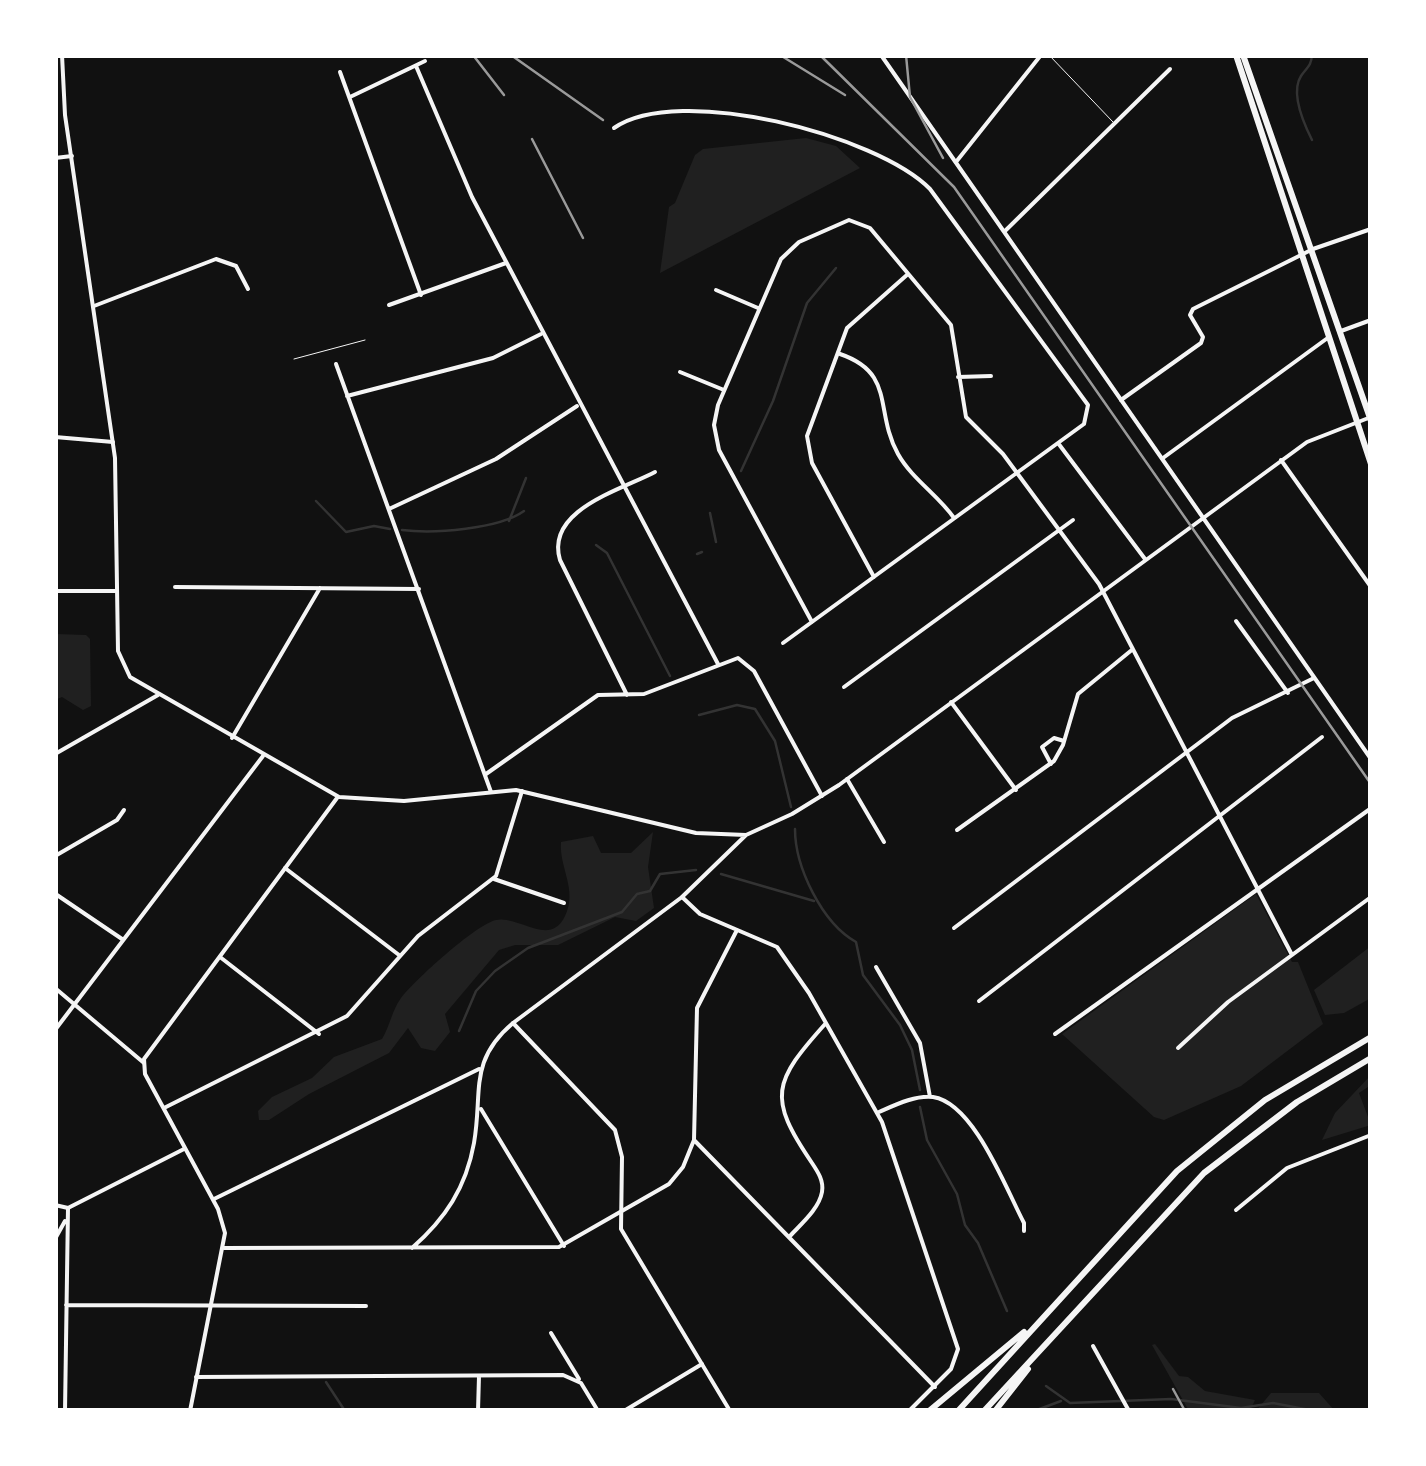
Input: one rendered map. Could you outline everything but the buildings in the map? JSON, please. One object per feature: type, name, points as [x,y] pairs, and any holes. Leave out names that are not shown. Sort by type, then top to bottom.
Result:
[{"type":"highway","points":[[1236,55],[1371,464]]},
{"type":"highway","points":[[1244,55],[1371,419]]},
{"type":"highway","points":[[958,1411],[1116,1236],[1221,1132],[1279,1090],[1371,1035]]},
{"type":"highway","points":[[984,1411],[1129,1252],[1230,1151],[1297,1102],[1371,1060]]},
{"type":"highway","points":[[930,1411],[1044,1315]]},
{"type":"highway","points":[[995,1411],[1039,1350]]},
{"type":"street","points":[[62,55],[72,156],[112,442],[122,664],[130,677],[338,797],[404,801],[522,791],[696,833],[746,835]]},
{"type":"street","points":[[880,55],[1371,759]]},
{"type":"street","points":[[956,162],[1042,55]]},
{"type":"street","points":[[350,97],[425,61]]},
{"type":"street","points":[[416,66],[461,176],[718,664]]},
{"type":"street","points":[[1005,230],[1170,69]]},
{"type":"street","points":[[340,72],[420,295]]},
{"type":"street","points":[[615,126],[644,114],[675,112],[774,119],[818,132],[916,178],[1088,405],[1086,422],[782,643]]},
{"type":"street","points":[[55,158],[72,156]]},
{"type":"street","points":[[812,622],[719,450],[714,420],[758,308],[787,252],[844,221],[870,228],[951,325],[961,405],[971,426],[1018,472],[1103,591],[1292,955]]},
{"type":"street","points":[[1121,400],[1201,343],[1203,338],[1190,311],[1302,254],[1371,229]]},
{"type":"street","points":[[94,306],[216,259],[236,266],[248,289]]},
{"type":"street","points":[[389,304],[506,263]]},
{"type":"street","points":[[874,577],[812,464],[807,444],[810,418],[850,325],[909,274]]},
{"type":"street","points":[[716,290],[758,308]]},
{"type":"street","points":[[1341,331],[1371,320]]},
{"type":"street","points":[[347,396],[493,358],[542,334]]},
{"type":"street","points":[[1160,459],[1329,338]]},
{"type":"street","points":[[838,353],[860,361],[875,376],[898,456],[954,518]]},
{"type":"street","points":[[336,364],[491,792]]},
{"type":"street","points":[[680,372],[724,390]]},
{"type":"street","points":[[958,377],[991,376]]},
{"type":"street","points":[[389,509],[496,459],[580,405]]},
{"type":"street","points":[[412,1248],[437,1226],[456,1197],[472,1151],[479,1106],[479,1069],[489,1048],[513,1023],[682,897],[746,835],[822,796],[1282,460],[1323,434],[1371,419]]},
{"type":"street","points":[[55,438],[112,442]]},
{"type":"street","points":[[1058,443],[1146,560]]},
{"type":"street","points":[[1282,460],[1371,587]]},
{"type":"street","points":[[627,694],[557,545],[560,531],[572,516],[655,472]]},
{"type":"street","points":[[844,688],[1073,520]]},
{"type":"street","points":[[174,587],[419,590]]},
{"type":"street","points":[[232,738],[320,588]]},
{"type":"street","points":[[55,591],[117,592]]},
{"type":"street","points":[[1236,622],[1288,693]]},
{"type":"street","points":[[957,830],[1050,764],[1065,741],[1078,694],[1133,648]]},
{"type":"street","points":[[486,774],[595,697],[644,694],[736,658],[749,664],[822,796]]},
{"type":"street","points":[[954,928],[1241,713],[1314,678]]},
{"type":"street","points":[[55,754],[158,695]]},
{"type":"street","points":[[951,702],[1016,790]]},
{"type":"street","points":[[979,1001],[1322,737]]},
{"type":"street","points":[[1050,764],[1042,747],[1054,738],[1065,741]]},
{"type":"street","points":[[55,1030],[263,756]]},
{"type":"street","points":[[846,779],[884,842]]},
{"type":"street","points":[[164,1108],[319,1034],[356,1008],[399,955],[494,879],[522,791]]},
{"type":"street","points":[[144,1063],[159,1034],[338,797]]},
{"type":"street","points":[[1056,1034],[1370,809]]},
{"type":"street","points":[[55,856],[118,820],[124,810]]},
{"type":"street","points":[[285,868],[399,955]]},
{"type":"street","points":[[494,879],[564,903]]},
{"type":"street","points":[[57,895],[122,940]]},
{"type":"street","points":[[682,897],[700,914],[780,950],[877,1112],[957,1343],[956,1361],[909,1411]]},
{"type":"street","points":[[1178,1048],[1228,1002],[1371,897]]},
{"type":"street","points":[[224,1248],[564,1246],[618,1216],[677,1177],[694,1140],[697,1008],[737,930]]},
{"type":"street","points":[[218,956],[319,1034]]},
{"type":"street","points":[[876,967],[918,1038],[930,1097]]},
{"type":"street","points":[[55,988],[144,1063],[224,1223],[224,1248],[190,1411]]},
{"type":"street","points":[[513,1023],[615,1130],[622,1157],[618,1216],[625,1237],[730,1411]]},
{"type":"street","points":[[790,1236],[818,1203],[822,1186],[818,1172],[783,1118],[782,1088],[798,1056],[826,1023]]},
{"type":"street","points":[[213,1200],[479,1069]]},
{"type":"street","points":[[877,1112],[930,1097],[952,1104],[967,1118],[1024,1223],[1024,1232]]},
{"type":"street","points":[[479,1106],[564,1246]]},
{"type":"street","points":[[1236,1210],[1286,1168],[1371,1135]]},
{"type":"street","points":[[694,1140],[935,1386]]},
{"type":"street","points":[[55,1206],[68,1208],[185,1148]]},
{"type":"street","points":[[65,1411],[68,1208]]},
{"type":"street","points":[[55,1239],[68,1217]]},
{"type":"street","points":[[66,1305],[366,1306]]},
{"type":"street","points":[[552,1333],[598,1411]]},
{"type":"street","points":[[1093,1346],[1127,1408]]},
{"type":"street","points":[[624,1411],[702,1364]]},
{"type":"street","points":[[196,1377],[562,1375],[581,1383]]},
{"type":"street","points":[[478,1411],[479,1376]]},
{"type":"lane","points":[[1049,55],[1115,125]]},
{"type":"lane","points":[[294,359],[365,340]]},
{"type":"shaded area","points":[[806,138],[836,146],[860,168],[660,273],[669,207],[675,203],[695,155],[703,149]]},
{"type":"shaded area","points":[[55,634],[86,635],[90,639],[91,706],[83,710],[62,697],[55,700]]},
{"type":"shaded area","points":[[653,832],[648,867],[654,908],[636,921],[615,917],[558,945],[515,945],[499,950],[445,1014],[450,1032],[435,1051],[421,1048],[408,1028],[389,1053],[309,1094],[269,1120],[259,1120],[258,1111],[272,1097],[312,1078],[334,1057],[382,1039],[401,998],[460,942],[486,924],[505,920],[543,930],[559,925],[570,897],[561,842],[593,836],[601,853],[631,853]]},
{"type":"shaded area","points":[[1256,894],[1292,962],[1298,962],[1323,1024],[1241,1086],[1164,1120],[1154,1117],[1062,1034]]},
{"type":"shaded area","points":[[1371,946],[1371,998],[1344,1013],[1325,1015],[1314,990]]},
{"type":"shaded area","points":[[1371,1075],[1371,1085],[1359,1093],[1371,1125],[1322,1140],[1335,1113]]},
{"type":"shaded area","points":[[1152,1345],[1179,1376],[1188,1377],[1205,1391],[1255,1400],[1250,1411],[1189,1411]]},
{"type":"shaded area","points":[[1271,1393],[1319,1393],[1335,1411],[1256,1411]]},
{"type":"waterway","points":[[1312,55],[1297,91],[1299,108],[1312,140]]},
{"type":"waterway","points":[[741,471],[773,401],[807,303],[836,268]]},
{"type":"waterway","points":[[509,521],[526,478]]},
{"type":"waterway","points":[[316,501],[346,532],[374,526],[390,529]]},
{"type":"waterway","points":[[402,530],[466,529],[499,522],[524,511]]},
{"type":"waterway","points":[[710,513],[716,542]]},
{"type":"waterway","points":[[596,545],[607,553],[670,676]]},
{"type":"waterway","points":[[697,554],[702,552]]},
{"type":"waterway","points":[[699,715],[737,705],[755,709],[775,741],[791,807]]},
{"type":"waterway","points":[[795,829],[800,860],[813,893],[832,922],[856,942],[863,975],[900,1025],[912,1050],[920,1090]]},
{"type":"waterway","points":[[459,1031],[476,991],[495,971],[528,948],[622,912],[637,894],[650,891],[660,874],[696,870]]},
{"type":"waterway","points":[[721,874],[814,901]]},
{"type":"waterway","points":[[920,1107],[927,1140],[957,1194],[965,1225],[978,1243],[1007,1311]]},
{"type":"waterway","points":[[326,1382],[345,1411]]},
{"type":"waterway","points":[[1046,1386],[1070,1403],[1171,1399],[1241,1408],[1273,1403],[1315,1411]]},
{"type":"waterway","points":[[1034,1411],[1061,1401]]},
{"type":"railway","points":[[473,55],[504,95]]},
{"type":"railway","points":[[511,55],[603,120]]},
{"type":"railway","points":[[780,55],[845,95]]},
{"type":"railway","points":[[820,55],[954,187],[1371,784]]},
{"type":"railway","points":[[906,55],[910,97],[943,158]]},
{"type":"railway","points":[[532,139],[583,238]]},
{"type":"railway","points":[[1173,1389],[1185,1411]]}]
